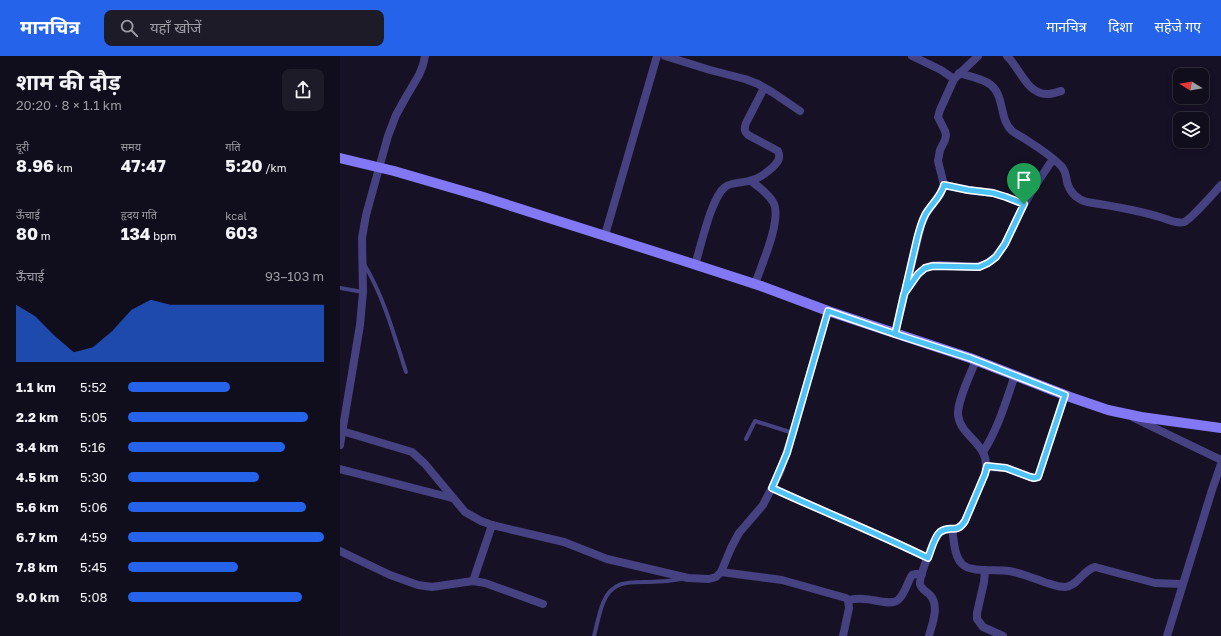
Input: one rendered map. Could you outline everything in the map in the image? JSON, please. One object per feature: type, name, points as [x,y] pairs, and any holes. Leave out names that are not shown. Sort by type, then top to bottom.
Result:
[{"type":"street","points":[[340,445],[360,325],[363,292],[362,238],[366,215],[388,136],[396,115],[419,75],[425,56]]},
{"type":"street","points":[[605,235],[657,56]]},
{"type":"street","points":[[665,56],[745,79],[764,88],[800,111]]},
{"type":"street","points":[[912,56],[941,70],[957,76],[987,82],[994,87],[998,94],[1007,125],[1011,130],[1034,145],[1064,169],[1069,190],[1080,200],[1137,210],[1184,222],[1189,219],[1221,186]]},
{"type":"street","points":[[895,334],[921,225],[926,214],[940,195],[944,185],[938,161],[940,150],[946,135],[938,117],[942,104],[957,76],[978,56]]},
{"type":"street","points":[[1007,56],[1018,68],[1030,88],[1038,93],[1048,94],[1060,91]]},
{"type":"street","points":[[695,265],[708,222],[721,191],[727,186],[758,178],[766,173],[779,159],[778,151],[748,135],[744,128],[764,88]]},
{"type":"street","points":[[340,158],[480,196],[755,284],[828,311],[976,360],[1065,395],[1108,410],[1142,417],[1221,428]]},
{"type":"street","points":[[904,294],[918,274],[925,268],[946,265],[979,267],[996,257],[1005,244],[1024,204],[1053,159]]},
{"type":"street","points":[[751,181],[768,194],[774,203],[776,214],[775,227],[755,284]]},
{"type":"street","points":[[944,185],[993,193],[1024,204]]},
{"type":"street","points":[[342,431],[412,452],[425,464],[465,512],[481,521],[564,542],[607,558],[688,578],[709,579],[716,577],[721,572],[739,533],[763,505],[780,472],[793,433],[828,311]]},
{"type":"street","points":[[929,636],[935,615],[935,603],[931,596],[920,585],[922,574],[937,535],[946,529],[957,529],[962,526],[985,474],[987,466],[983,452],[962,426],[958,413],[960,403],[976,360]]},
{"type":"street","points":[[983,452],[1001,415],[1015,375]]},
{"type":"street","points":[[987,466],[1006,468],[1030,477],[1038,477],[1065,395]]},
{"type":"street","points":[[1126,414],[1221,460]]},
{"type":"street","points":[[1167,636],[1182,584],[1221,464]]},
{"type":"street","points":[[340,469],[452,498]]},
{"type":"street","points":[[772,488],[803,503],[891,540],[928,558]]},
{"type":"street","points":[[473,581],[492,525]]},
{"type":"street","points":[[952,529],[956,554],[963,565],[969,568],[1010,571],[1056,586],[1065,587],[1077,582],[1087,571],[1095,567],[1155,583],[1182,584]]},
{"type":"street","points":[[340,551],[390,575],[418,585],[432,587],[473,581],[485,583],[544,604]]},
{"type":"street","points":[[985,570],[984,586],[977,612],[978,619],[983,626],[1003,636]]},
{"type":"street","points":[[721,572],[782,580],[843,596],[848,600],[864,599],[886,602],[894,602],[898,600],[912,575],[922,574]]},
{"type":"street","points":[[843,636],[849,608],[848,600]]},
{"type":"lane","points":[[362,261],[369,273],[387,314],[406,372]]},
{"type":"lane","points":[[340,288],[363,292]]},
{"type":"lane","points":[[746,439],[755,421],[793,433]]},
{"type":"lane","points":[[594,636],[603,602],[608,593],[614,587],[632,582],[671,581],[688,578]]},
{"type":"route","points":[[1024,204],[993,193],[944,185],[943,190],[926,214],[921,225],[917,239],[895,334],[970,358],[1065,395],[1038,477],[1030,477],[1006,468],[987,466],[985,474],[962,526],[957,529],[946,529],[937,535],[928,558],[891,540],[803,503],[772,488],[787,453],[828,311],[895,334],[904,294],[918,274],[925,268],[933,266],[946,265],[979,267],[988,263],[996,257],[1005,244],[1024,204]]}]
